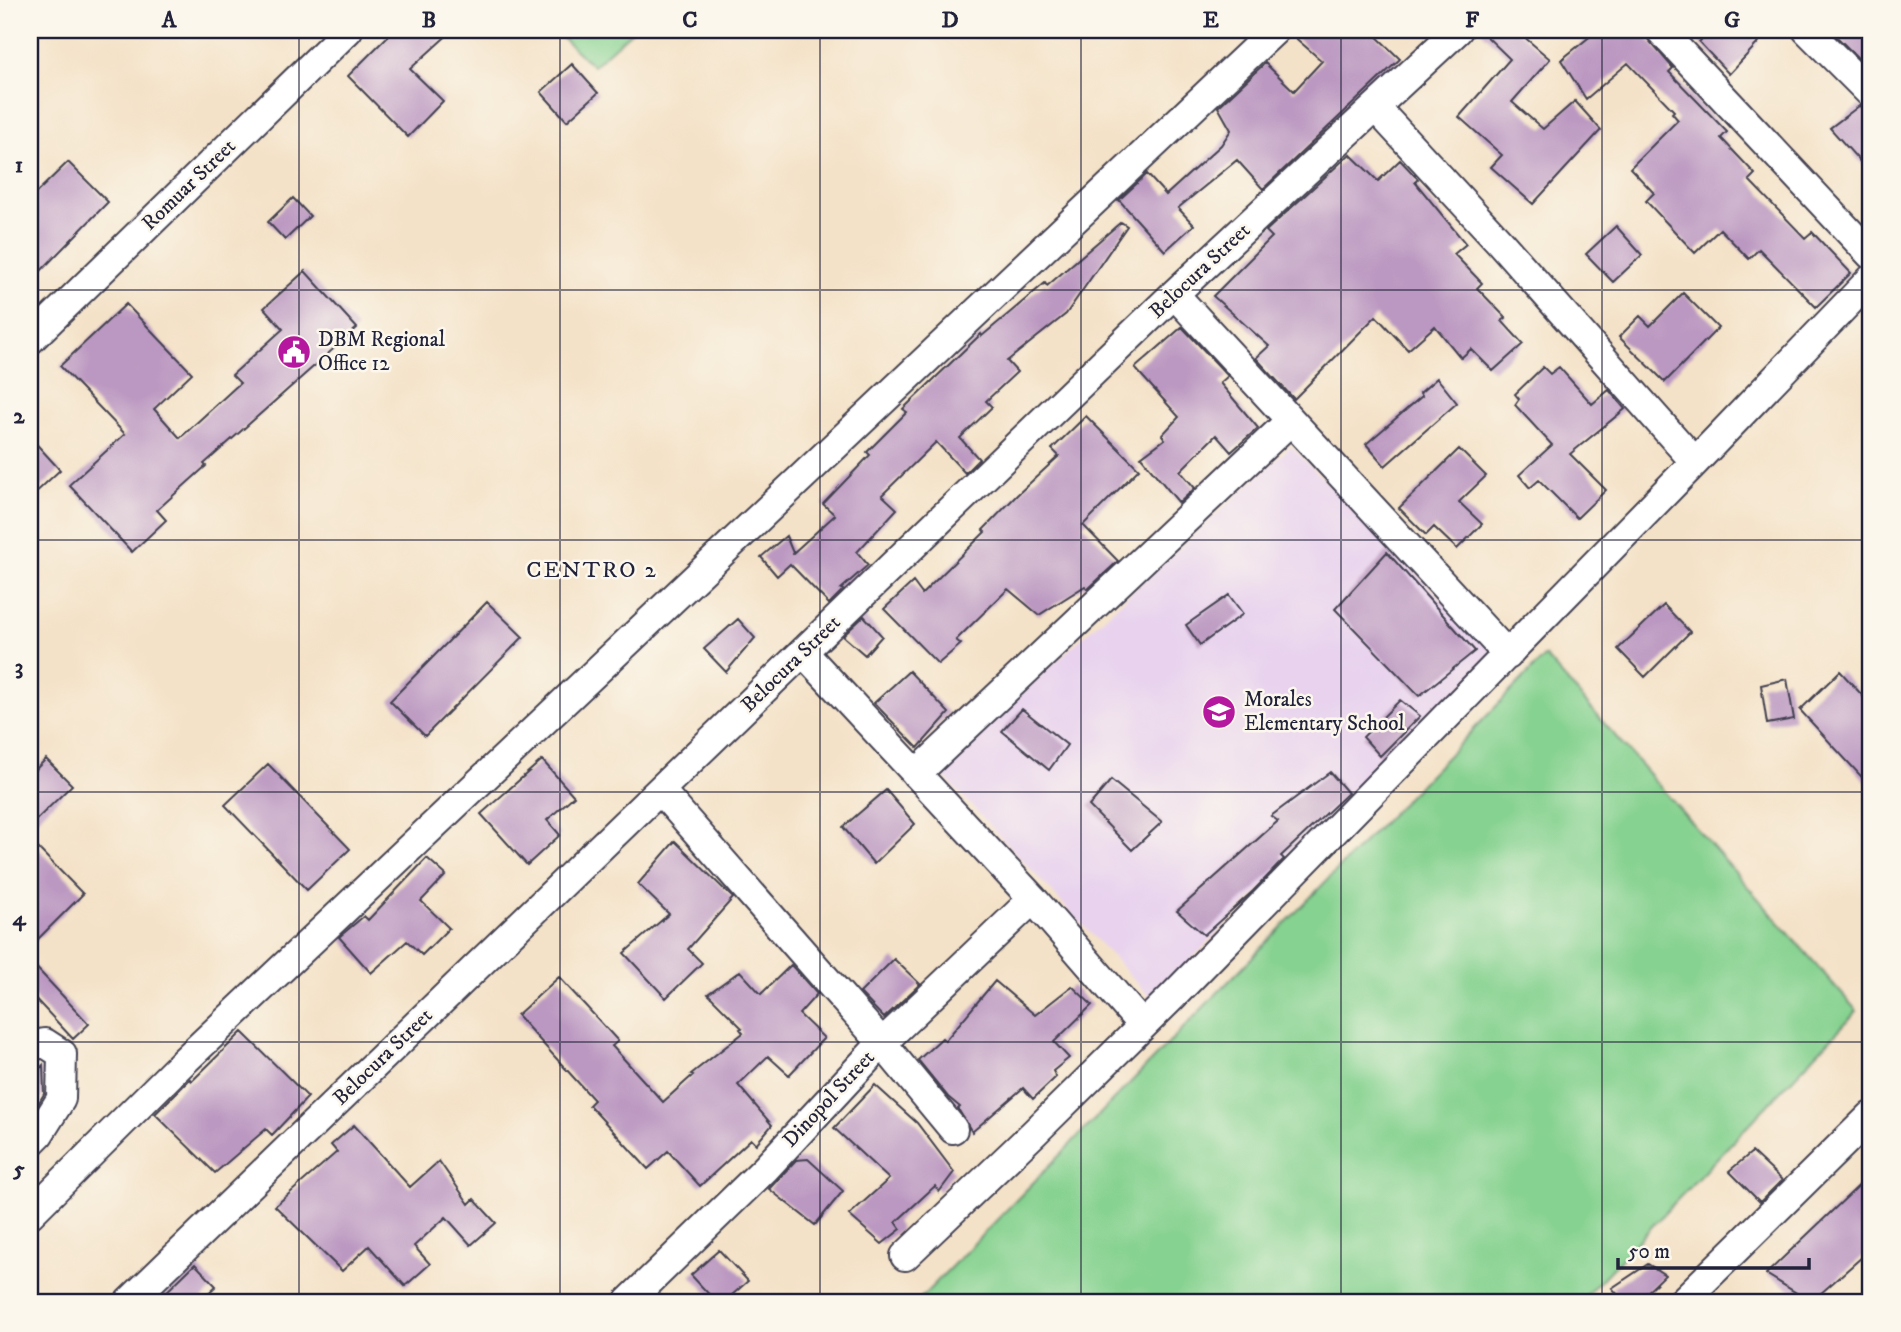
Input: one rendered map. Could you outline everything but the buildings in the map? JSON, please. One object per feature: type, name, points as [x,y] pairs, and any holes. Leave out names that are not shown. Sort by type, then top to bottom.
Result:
[{"type":"street","name":"Romuar Street","points":[[30,340],[348,30]]},
{"type":"street","points":[[30,1214],[181,1064],[1275,30]]},
{"type":"street","name":"Belocura Street","points":[[129,1302],[1174,294],[1458,30]]},
{"type":"street","points":[[1660,30],[1871,255]]},
{"type":"street","points":[[1807,30],[1871,94]]},
{"type":"street","points":[[1375,107],[1696,462]]},
{"type":"street","points":[[905,1256],[1171,998],[1696,462],[1871,279]]},
{"type":"street","points":[[1174,294],[1508,655]]},
{"type":"street","points":[[916,774],[1290,421]]},
{"type":"street","points":[[803,652],[1033,899],[1142,1025]]},
{"type":"street","points":[[660,790],[882,1042],[953,1129]]},
{"type":"street","name":"Dinopol Street","points":[[628,1302],[765,1168],[882,1042],[1033,899]]},
{"type":"street","points":[[30,1045],[45,1043],[62,1054],[61,1099],[39,1134],[30,1143]]},
{"type":"street","points":[[1682,1302],[1871,1116]]},
{"type":"shaded area","name":"Morales Elementary School","points":[[1291,446],[1495,653],[1152,999],[938,770]]},
{"type":"green space","points":[[538,30],[633,30],[593,66],[559,35]]},
{"type":"green space","points":[[1545,656],[1857,1011],[1580,1302],[917,1302]]},
{"type":"place","name":"DBM Regional Office 12","points":[[294,352]]},
{"type":"place","name":"Morales Elementary School","points":[[1219,712]]},
{"type":"district","name":"CENTRO 2","points":[[592,570]]}]
